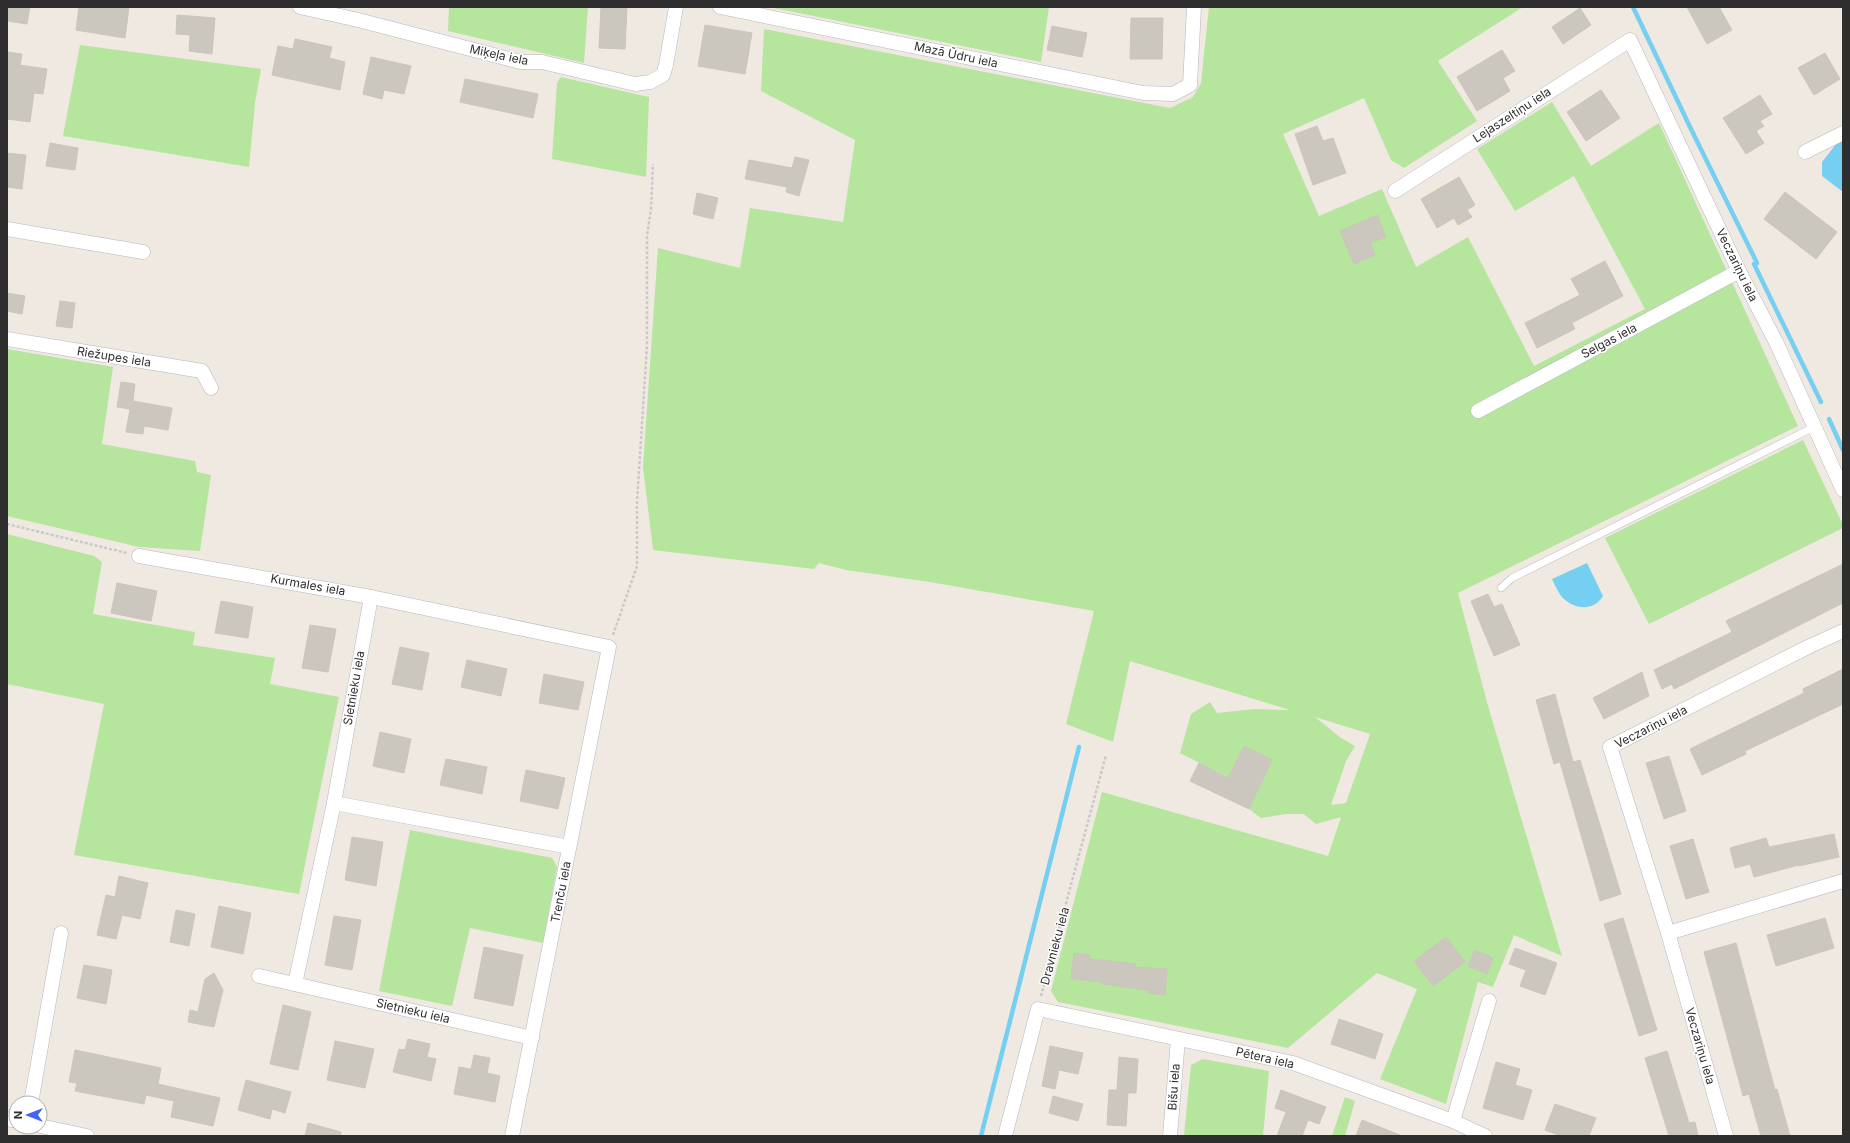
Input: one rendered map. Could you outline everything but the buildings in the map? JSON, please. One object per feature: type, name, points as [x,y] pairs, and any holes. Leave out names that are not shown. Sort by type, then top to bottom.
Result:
[{"type":"street","name":"Miķeļa iela","points":[[300,7],[359,14],[521,62],[542,62],[635,84],[650,82],[663,74],[666,65],[676,7]]},
{"type":"street","name":"Mazā Ūdru iela","points":[[720,7],[1143,94],[1173,94],[1190,85],[1194,7]]},
{"type":"street","name":"Lejaszeltiņu iela","points":[[1395,191],[1630,40]]},
{"type":"street","name":"Veczariņu iela","points":[[1630,40],[1739,271],[1777,344],[1843,490]]},
{"type":"street","points":[[1805,152],[1843,133]]},
{"type":"street","points":[[7,229],[143,252]]},
{"type":"street","name":"Selgas iela","points":[[1478,411],[1739,271]]},
{"type":"street","name":"Riežupes iela","points":[[7,339],[202,371],[211,388]]},
{"type":"street","name":"Kurmales iela","points":[[139,556],[371,597],[609,647]]},
{"type":"street","name":"Sietnieku iela","points":[[295,984],[334,803],[371,597]]},
{"type":"street","name":"Veczariņu iela","points":[[1726,1136],[1668,933],[1610,748],[1810,646],[1843,632]]},
{"type":"street","name":"Trenču iela","points":[[512,1136],[609,647]]},
{"type":"street","points":[[334,803],[569,847]]},
{"type":"street","points":[[1668,933],[1843,881]]},
{"type":"street","points":[[32,1095],[61,933]]},
{"type":"street","name":"Sietnieku iela","points":[[259,976],[532,1038]]},
{"type":"street","points":[[1453,1121],[1489,1000]]},
{"type":"street","points":[[1005,1136],[1038,1009]]},
{"type":"street","name":"Pētera iela","points":[[1038,1009],[1293,1063],[1453,1121],[1485,1136]]},
{"type":"street","name":"Bišu iela","points":[[1170,1136],[1178,1039]]},
{"type":"street","points":[[48,1128],[87,1136]]},
{"type":"lane","points":[[1501,588],[1517,575],[1814,427]]},
{"type":"path","points":[[609,647],[637,566],[637,502],[647,346],[647,236],[651,210],[653,164]]},
{"type":"path","points":[[7,524],[139,556]]},
{"type":"path","name":"Dravnieku iela","points":[[1038,1009],[1106,755]]},
{"type":"green space","points":[[449,7],[588,7],[584,63],[448,31]]},
{"type":"green space","points":[[769,7],[1049,7],[1041,62]]},
{"type":"green space","points":[[1209,7],[1523,7],[1438,61],[1477,121],[1404,168],[1391,160],[1364,98],[1283,134],[1319,216],[1382,189],[1416,267],[1468,237],[1534,366],[1645,309],[1574,176],[1515,211],[1477,149],[1552,102],[1591,166],[1659,123],[1798,426],[1458,593],[1488,706],[1562,956],[1514,935],[1493,987],[1478,982],[1446,1104],[1380,1079],[1417,989],[1377,973],[1288,1048],[1058,1002],[1051,991],[1102,792],[1328,856],[1341,817],[1316,824],[1304,814],[1286,814],[1261,818],[1249,809],[1257,792],[1180,753],[1191,714],[1210,702],[1217,713],[1255,709],[1290,710],[1130,661],[1113,742],[1066,724],[1094,611],[930,582],[846,570],[819,563],[814,569],[653,550],[643,467],[658,248],[740,268],[750,208],[843,222],[855,140],[761,91],[764,29],[1170,108],[1193,97],[1201,83]],"holes":[[[1315,717],[1370,734],[1346,803],[1331,805],[1346,761],[1355,746],[1341,738]]]},
{"type":"green space","points":[[80,45],[261,69],[255,103],[249,167],[63,136]]},
{"type":"green space","points":[[561,77],[649,97],[646,177],[552,159],[557,83]]},
{"type":"green space","points":[[7,349],[113,367],[102,444],[195,461],[197,472],[211,475],[200,551],[139,547],[7,516]]},
{"type":"green space","points":[[1803,440],[1843,525],[1843,528],[1649,624],[1605,538]]},
{"type":"green space","points":[[7,534],[94,556],[102,562],[93,614],[195,632],[193,645],[275,658],[270,684],[339,697],[299,894],[74,855],[104,704],[7,684]]},
{"type":"green space","points":[[410,830],[552,858],[557,867],[543,943],[470,928],[452,1006],[379,991]]},
{"type":"green space","points":[[1203,1059],[1269,1071],[1263,1136],[1184,1136],[1191,1065]]},
{"type":"green space","points":[[1345,1097],[1355,1101],[1345,1136],[1332,1136]]},
{"type":"water","points":[[1843,141],[1843,192],[1822,176],[1822,162],[1837,143]]},
{"type":"water","points":[[1587,563],[1603,596],[1595,604],[1579,607],[1569,603],[1562,597],[1552,579]]},
{"type":"waterway","points":[[1633,7],[1757,263],[1754,264],[1821,402]]},
{"type":"waterway","points":[[1829,419],[1843,450]]},
{"type":"waterway","points":[[981,1136],[1079,747]]}]
